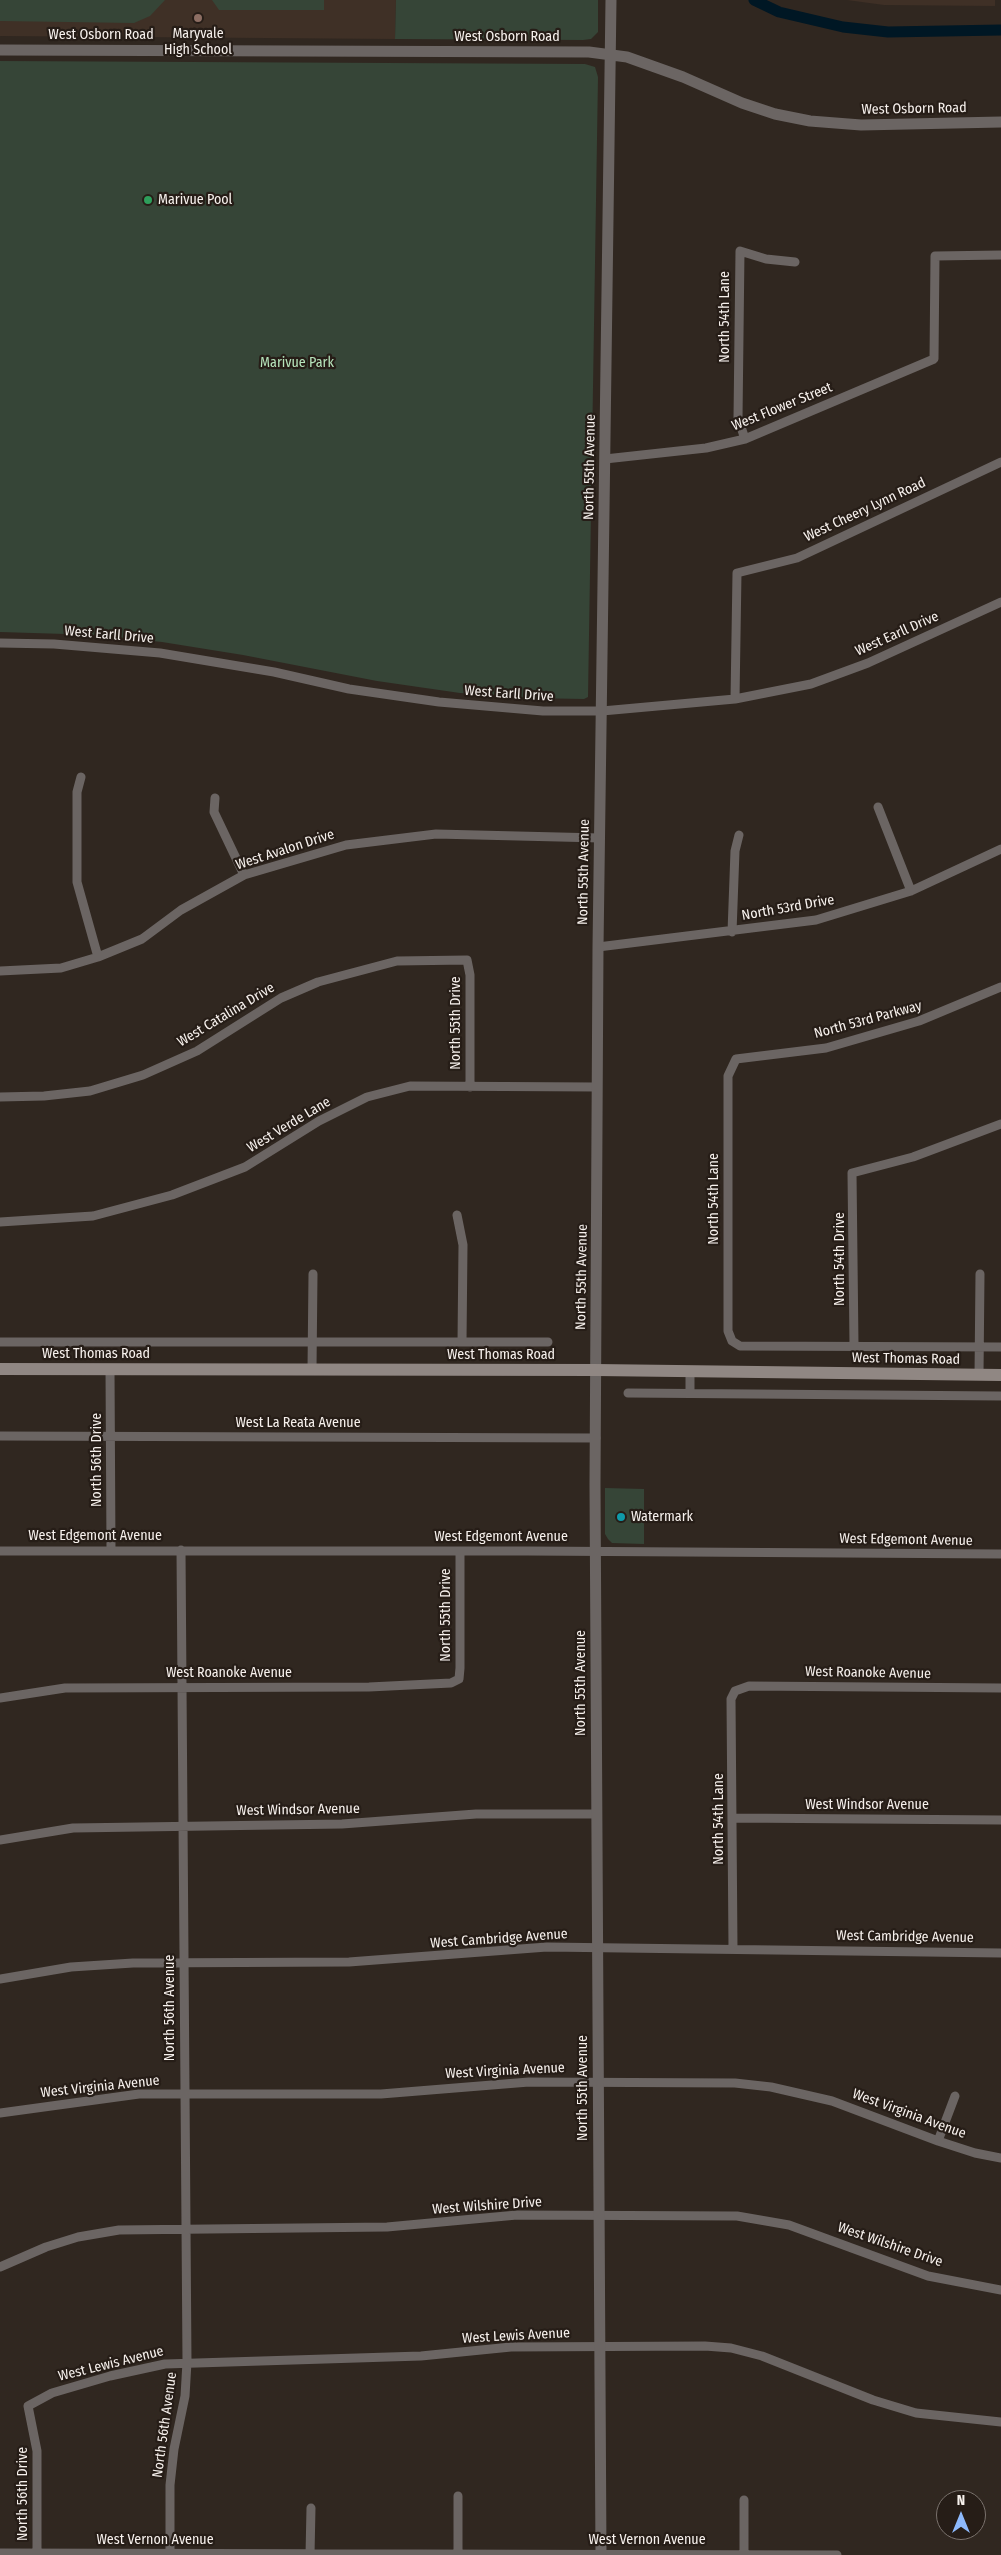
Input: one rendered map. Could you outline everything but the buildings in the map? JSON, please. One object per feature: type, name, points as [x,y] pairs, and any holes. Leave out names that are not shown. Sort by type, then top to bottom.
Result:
[{"type":"main road","name":"West Thomas Road","points":[[0,1369],[596,1370],[1001,1375]]},
{"type":"street","name":"North 55th Avenue","points":[[601,2555],[599,2081],[596,1947],[597,1087],[611,0]]},
{"type":"street","name":"West Osborn Road","points":[[0,50],[580,52],[627,57],[767,112],[810,121],[862,125],[1001,122]]},
{"type":"street","name":"North 54th Lane","points":[[745,439],[738,418],[740,251],[766,259],[794,262]]},
{"type":"street","name":"West Flower Street","points":[[605,458],[706,448],[745,439],[934,359],[936,256],[1001,255]]},
{"type":"street","name":"West Cheery Lynn Road","points":[[735,699],[737,573],[797,558],[1001,462]]},
{"type":"street","name":"West Earll Drive","points":[[0,643],[54,644],[160,653],[274,672],[349,689],[439,702],[543,711],[602,711],[735,699],[811,684],[868,663],[1001,602]]},
{"type":"street","points":[[82,777],[77,792],[77,882],[98,958]]},
{"type":"street","points":[[215,798],[214,812],[244,875]]},
{"type":"street","points":[[878,807],[911,891]]},
{"type":"street","name":"West Avalon Drive","points":[[0,971],[61,968],[98,958],[142,939],[181,910],[244,875],[346,844],[436,834],[600,838]]},
{"type":"street","points":[[732,932],[736,851],[739,835]]},
{"type":"street","name":"North 53rd Drive","points":[[598,947],[732,932],[816,920],[911,891],[1001,849]]},
{"type":"street","name":"North 55th Drive","points":[[467,960],[470,975],[470,1087]]},
{"type":"street","name":"West Catalina Drive","points":[[0,1097],[44,1096],[90,1091],[143,1075],[197,1051],[281,998],[318,982],[397,962],[467,960]]},
{"type":"street","name":"North 53rd Parkway","points":[[736,1059],[826,1048],[920,1021],[1001,987]]},
{"type":"street","name":"North 54th Lane","points":[[732,1340],[728,1331],[728,1076],[736,1059]]},
{"type":"street","name":"West Verde Lane","points":[[0,1222],[93,1216],[172,1195],[245,1167],[320,1121],[367,1097],[410,1086],[597,1087]]},
{"type":"street","name":"North 54th Drive","points":[[854,1345],[852,1173],[875,1165],[913,1157],[1001,1124]]},
{"type":"street","points":[[457,1215],[463,1245],[462,1342]]},
{"type":"street","points":[[312,1369],[313,1274]]},
{"type":"street","points":[[979,1375],[980,1274]]},
{"type":"street","name":"West Thomas Road","points":[[732,1340],[740,1346],[1001,1347]]},
{"type":"street","name":"West Thomas Road","points":[[0,1342],[548,1342]]},
{"type":"street","name":"North 56th Drive","points":[[110,1369],[110,1551]]},
{"type":"street","points":[[690,1371],[690,1393]]},
{"type":"street","points":[[628,1393],[1001,1396]]},
{"type":"street","name":"West La Reata Avenue","points":[[0,1436],[596,1438]]},
{"type":"street","name":"North 56th Avenue","points":[[170,2554],[170,2485],[185,2396],[187,2362],[181,1550]]},
{"type":"street","name":"West Edgemont Avenue","points":[[0,1551],[596,1551],[1001,1554]]},
{"type":"street","name":"North 55th Drive","points":[[459,1680],[460,1551]]},
{"type":"street","name":"West Roanoke Avenue","points":[[0,1698],[65,1688],[182,1686],[369,1687],[451,1683],[459,1680]]},
{"type":"street","name":"West Roanoke Avenue","points":[[735,1691],[749,1686],[1001,1688]]},
{"type":"street","name":"North 54th Lane","points":[[734,1948],[734,1818],[731,1699],[735,1691]]},
{"type":"street","name":"West Windsor Avenue","points":[[0,1840],[73,1828],[388,1822],[476,1814],[597,1814]]},
{"type":"street","name":"West Windsor Avenue","points":[[734,1818],[1001,1820]]},
{"type":"street","name":"West Cambridge Avenue","points":[[0,1978],[71,1967],[184,1962],[349,1962],[422,1958],[492,1950],[596,1947],[1001,1953]]},
{"type":"street","name":"West Virginia Avenue","points":[[0,2113],[102,2097],[184,2094],[381,2094],[486,2084],[599,2081],[735,2084],[771,2087],[832,2101],[938,2141],[976,2153],[1001,2158]]},
{"type":"street","points":[[938,2141],[955,2096]]},
{"type":"street","name":"West Wilshire Drive","points":[[0,2267],[46,2246],[78,2237],[119,2230],[387,2227],[517,2215],[600,2217],[737,2216],[789,2225],[840,2242],[928,2276],[1001,2290]]},
{"type":"street","name":"West Lewis Avenue","points":[[28,2406],[52,2393],[110,2376],[165,2364],[187,2362],[422,2356],[511,2347],[705,2346],[731,2348],[762,2356],[873,2400],[916,2413],[1001,2422]]},
{"type":"street","name":"North 56th Drive","points":[[28,2406],[37,2450],[37,2554]]},
{"type":"street","points":[[458,2496],[458,2554]]},
{"type":"street","points":[[744,2500],[744,2554]]},
{"type":"street","points":[[310,2555],[311,2508]]},
{"type":"street","name":"West Vernon Avenue","points":[[0,2553],[837,2555]]},
{"type":"shaded area","name":"Maryvale High School","points":[[0,0],[396,0],[395,39],[0,36]]},
{"type":"shaded area","points":[[847,0],[995,0],[995,6],[884,5]]},
{"type":"green space","points":[[0,0],[165,0],[150,16],[134,23],[0,21]]},
{"type":"green space","points":[[212,0],[324,0],[324,10],[219,10]]},
{"type":"green space","points":[[396,0],[598,0],[598,32],[591,39],[583,40],[395,39]]},
{"type":"green space","name":"Marivue Park","points":[[0,61],[585,64],[595,67],[598,77],[588,697],[584,699],[530,698],[460,693],[377,681],[243,655],[162,642],[98,635],[0,632]]},
{"type":"green space","points":[[605,1488],[644,1489],[644,1544],[612,1543],[608,1539],[605,1534]]},
{"type":"waterway","points":[[754,0],[779,12],[843,27],[888,32],[1001,30]]},
{"type":"place","name":"Maryvale High School","points":[[198,18]]},
{"type":"place","name":"Marivue Pool","points":[[148,200]]},
{"type":"place","name":"Watermark","points":[[621,1517]]}]
